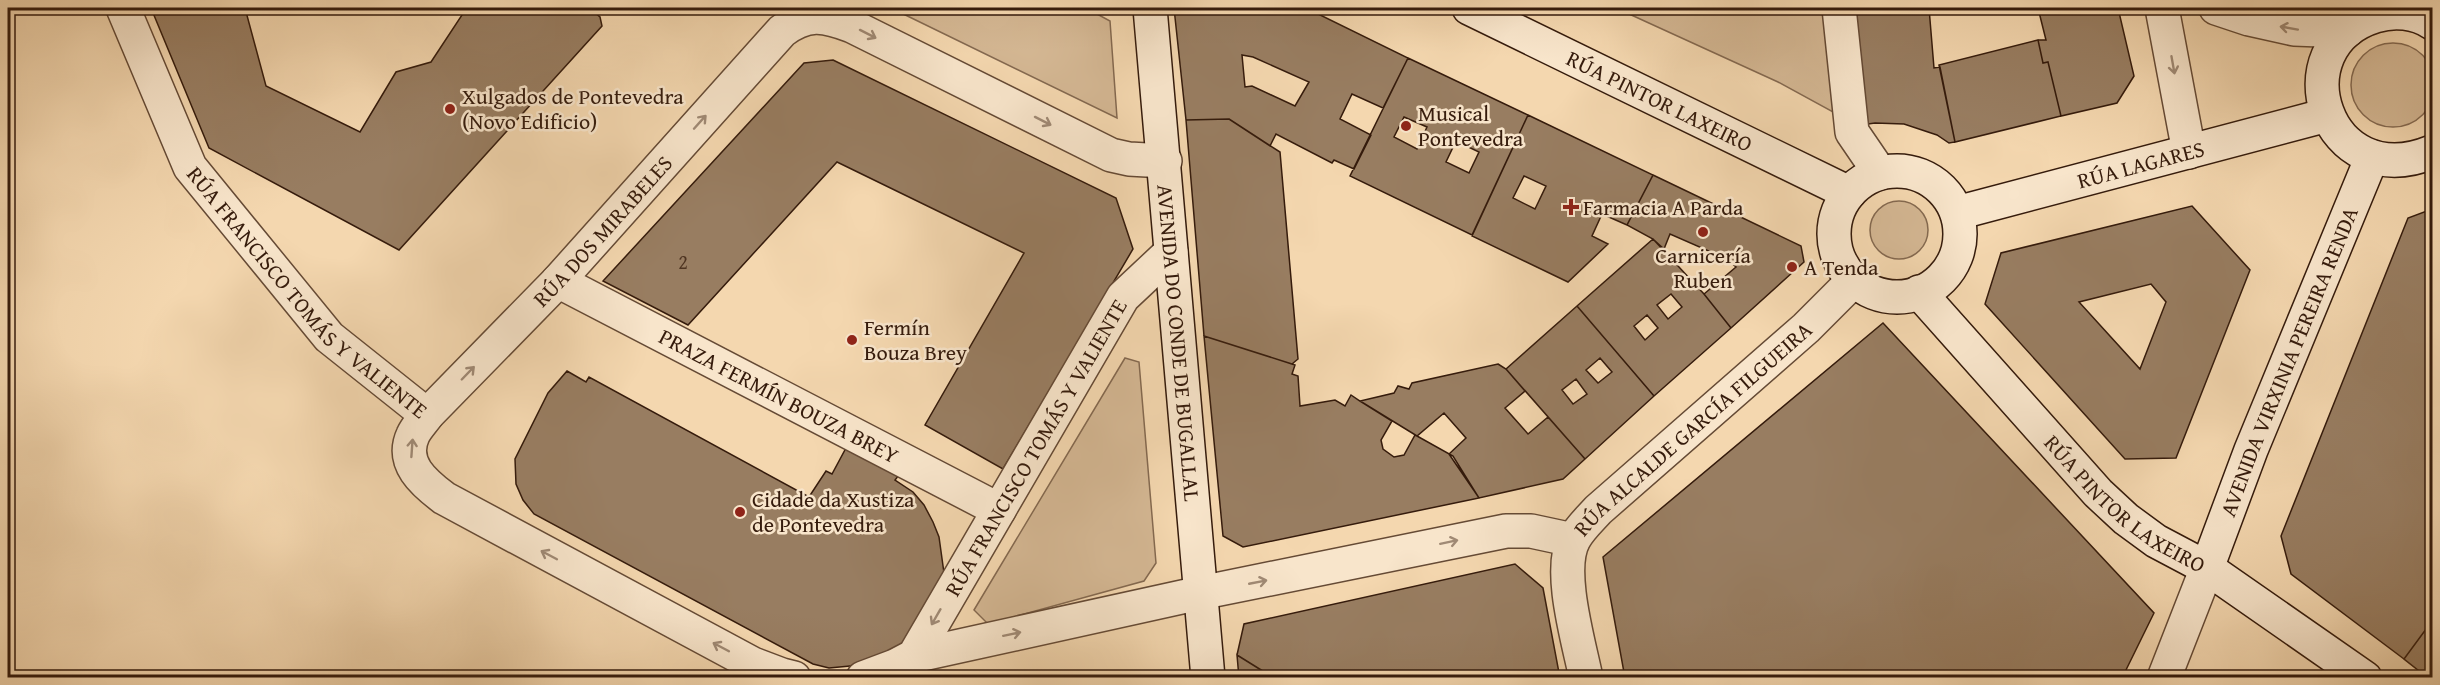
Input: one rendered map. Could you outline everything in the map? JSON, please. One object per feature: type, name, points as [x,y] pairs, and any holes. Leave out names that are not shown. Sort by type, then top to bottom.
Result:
[{"type":"street","name":"RÚA FRANCISCO TOMÁS Y VALIENTE","points":[[123,8],[190,167],[329,337],[427,415],[413,435],[410,451],[412,466],[422,482],[444,498],[753,664],[794,678]]},
{"type":"street","name":"AVENIDA DO CONDE DE BUGALLAL","points":[[1150,8],[1208,678]]},
{"type":"street","name":"RÚA PINTOR LAXEIRO","points":[[1469,8],[1849,193]]},
{"type":"street","points":[[1839,8],[1852,132],[1880,173]]},
{"type":"street","points":[[2162,8],[2189,152]]},
{"type":"street","points":[[2216,8],[2248,20],[2294,29],[2347,32]]},
{"type":"street","points":[[2429,16],[2384,13],[2364,20],[2347,32],[2333,47],[2324,69],[2322,92],[2327,115],[2338,134],[2353,148],[2372,157],[2393,161],[2414,159],[2433,152]]},
{"type":"street","name":"RÚA DOS MIRABELES","points":[[427,415],[558,281],[782,31],[796,21],[813,16],[834,19],[1112,155],[1129,159],[1165,161]]},
{"type":"street","name":"RÚA LAGARES","points":[[1957,213],[2327,115]]},
{"type":"street","name":"AVENIDA VIRXINIA PEREIRA RENDA","points":[[2164,678],[2251,450],[2372,157]]},
{"type":"street","points":[[1899,171],[1918,174],[1934,183],[1948,196],[1957,213],[1960,232],[1957,251],[1949,268],[1936,283],[1919,292],[1902,296],[1884,295],[1868,290],[1854,280],[1841,263],[1835,246],[1834,227],[1839,208],[1849,193],[1863,180],[1880,173],[1899,171]]},
{"type":"street","name":"RÚA FRANCISCO TOMÁS Y VALIENTE","points":[[914,656],[1123,297],[1171,252]]},
{"type":"street","name":"RÚA ALCALDE GARCÍA FILGUEIRA","points":[[1200,593],[1506,531],[1531,531],[1573,540],[1598,510],[1806,328],[1854,280]]},
{"type":"street","name":"PRAZA FERMÍN BOUZA BREY","points":[[558,281],[999,510]]},
{"type":"street","name":"RÚA PINTOR LAXEIRO","points":[[1919,292],[2098,493],[2126,519],[2156,541],[2207,568],[2365,678]]},
{"type":"street","points":[[1573,540],[1568,557],[1567,575],[1586,678]]},
{"type":"street","points":[[863,678],[914,656],[1200,593]]},
{"type":"shaded area","points":[[891,8],[1086,8],[1110,21],[1117,118]]},
{"type":"shaded area","points":[[1616,8],[1835,8],[1844,118],[1778,82]]},
{"type":"shaded area","points":[[2393,43],[2409,46],[2423,55],[2432,69],[2435,85],[2432,101],[2423,115],[2409,124],[2393,127],[2377,124],[2363,115],[2354,101],[2351,85],[2354,69],[2363,55],[2377,46]]},
{"type":"shaded area","points":[[1893,201],[1905,201],[1920,209],[1928,224],[1928,236],[1920,251],[1905,259],[1893,259],[1878,251],[1870,236],[1870,224],[1878,209]]},
{"type":"shaded area","points":[[1125,358],[1139,362],[1156,563],[1144,581],[988,624],[974,610]]},
{"type":"building","name":"Xulgados de Pontevedra (Novo Edificio)","points":[[151,8],[245,8],[266,86],[360,132],[396,72],[431,62],[466,9],[454,8],[589,8],[600,17],[602,26],[399,250],[209,148]]},
{"type":"building","points":[[1174,8],[1306,8],[1408,58],[1383,108],[1352,94],[1340,119],[1371,135],[1354,169],[1334,160],[1332,163],[1276,134],[1270,146],[1229,119],[1186,120]],"holes":[[[1242,55],[1253,57],[1309,82],[1295,106],[1252,86],[1245,87]]]},
{"type":"building","points":[[1848,8],[1929,8],[1934,68],[1940,67],[1955,142],[1949,143],[1937,135],[1904,124],[1861,125]]},
{"type":"building","points":[[2038,8],[2118,8],[2134,76],[2117,103],[2061,116],[2048,62],[2043,63],[2038,40],[2046,40]]},
{"type":"building","points":[[2038,40],[2043,63],[2048,62],[2061,116],[1955,142],[1939,65]]},
{"type":"building","points":[[1408,58],[1528,115],[1472,235],[1350,176]],"holes":[[[1404,117],[1427,127],[1417,149],[1394,137]],[[1456,141],[1479,152],[1469,173],[1446,162]]]},
{"type":"building","points":[[833,60],[1116,198],[1133,249],[1003,469],[925,425],[1024,253],[837,162],[688,325],[603,281],[804,63]]},
{"type":"building","points":[[1528,115],[1653,175],[1627,225],[1602,214],[1592,236],[1608,244],[1568,282],[1472,236]],"holes":[[[1524,176],[1546,186],[1535,209],[1513,198]]]},
{"type":"building","points":[[1229,119],[1280,152],[1298,359],[1292,364],[1204,336],[1186,120]]},
{"type":"building","points":[[1653,175],[1801,246],[1804,262],[1731,328],[1704,294],[1736,267],[1727,259],[1670,234],[1664,249],[1653,239],[1627,225]]},
{"type":"building","points":[[2192,206],[2250,270],[2176,458],[2125,459],[1985,304],[2001,253]],"holes":[[[2151,284],[2166,302],[2140,369],[2079,302]]]},
{"type":"building","points":[[2432,209],[2432,621],[2404,659],[2291,574],[2281,536],[2408,218]]},
{"type":"building","points":[[1653,239],[1704,294],[1731,328],[1654,396],[1577,306]],"holes":[[[1671,294],[1682,307],[1668,319],[1657,305]],[[1647,315],[1658,328],[1645,340],[1634,326]]]},
{"type":"building","points":[[1577,306],[1654,396],[1585,459],[1506,369]],"holes":[[[1600,358],[1612,372],[1598,383],[1586,370]],[[1576,379],[1587,394],[1573,404],[1562,390]]]},
{"type":"building","points":[[1883,323],[2154,613],[2122,678],[1625,678],[1603,557]]},
{"type":"building","points":[[1204,336],[1295,365],[1292,374],[1298,376],[1300,406],[1335,400],[1345,406],[1351,395],[1392,421],[1381,440],[1383,449],[1394,457],[1404,455],[1415,435],[1417,436],[1453,456],[1479,498],[1243,547],[1223,536]]},
{"type":"building","points":[[1498,364],[1506,369],[1525,391],[1505,408],[1528,434],[1548,417],[1585,459],[1563,479],[1479,498],[1449,454],[1466,438],[1444,413],[1417,436],[1360,401],[1394,393],[1398,386],[1409,389],[1412,383]]},
{"type":"building","points":[[567,371],[586,382],[589,377],[809,497],[826,471],[832,474],[846,448],[899,475],[895,480],[913,492],[924,505],[933,522],[939,537],[944,573],[901,651],[871,664],[829,668],[813,664],[534,514],[523,500],[516,484],[515,459],[548,393]]},
{"type":"building","points":[[1515,564],[1543,588],[1560,678],[1274,678],[1237,655],[1244,624]]},
{"type":"building","points":[[2432,621],[2432,678],[2428,678],[2404,659]]},
{"type":"building","points":[[1237,655],[1274,678],[1239,678]]},
{"type":"place","name":"Xulgados de Pontevedra (Novo Edificio)","points":[[450,109]]},
{"type":"place","name":"Musical Pontevedra","points":[[1406,126]]},
{"type":"place","name":"Farmacia A Parda","points":[[1571,207]]},
{"type":"place","name":"Carnicería Ruben","points":[[1703,232]]},
{"type":"place","name":"A Tenda","points":[[1792,267]]},
{"type":"place","name":"Fermín Bouza Brey","points":[[852,340]]},
{"type":"place","name":"Cidade da Xustiza de Pontevedra","points":[[740,512]]}]
